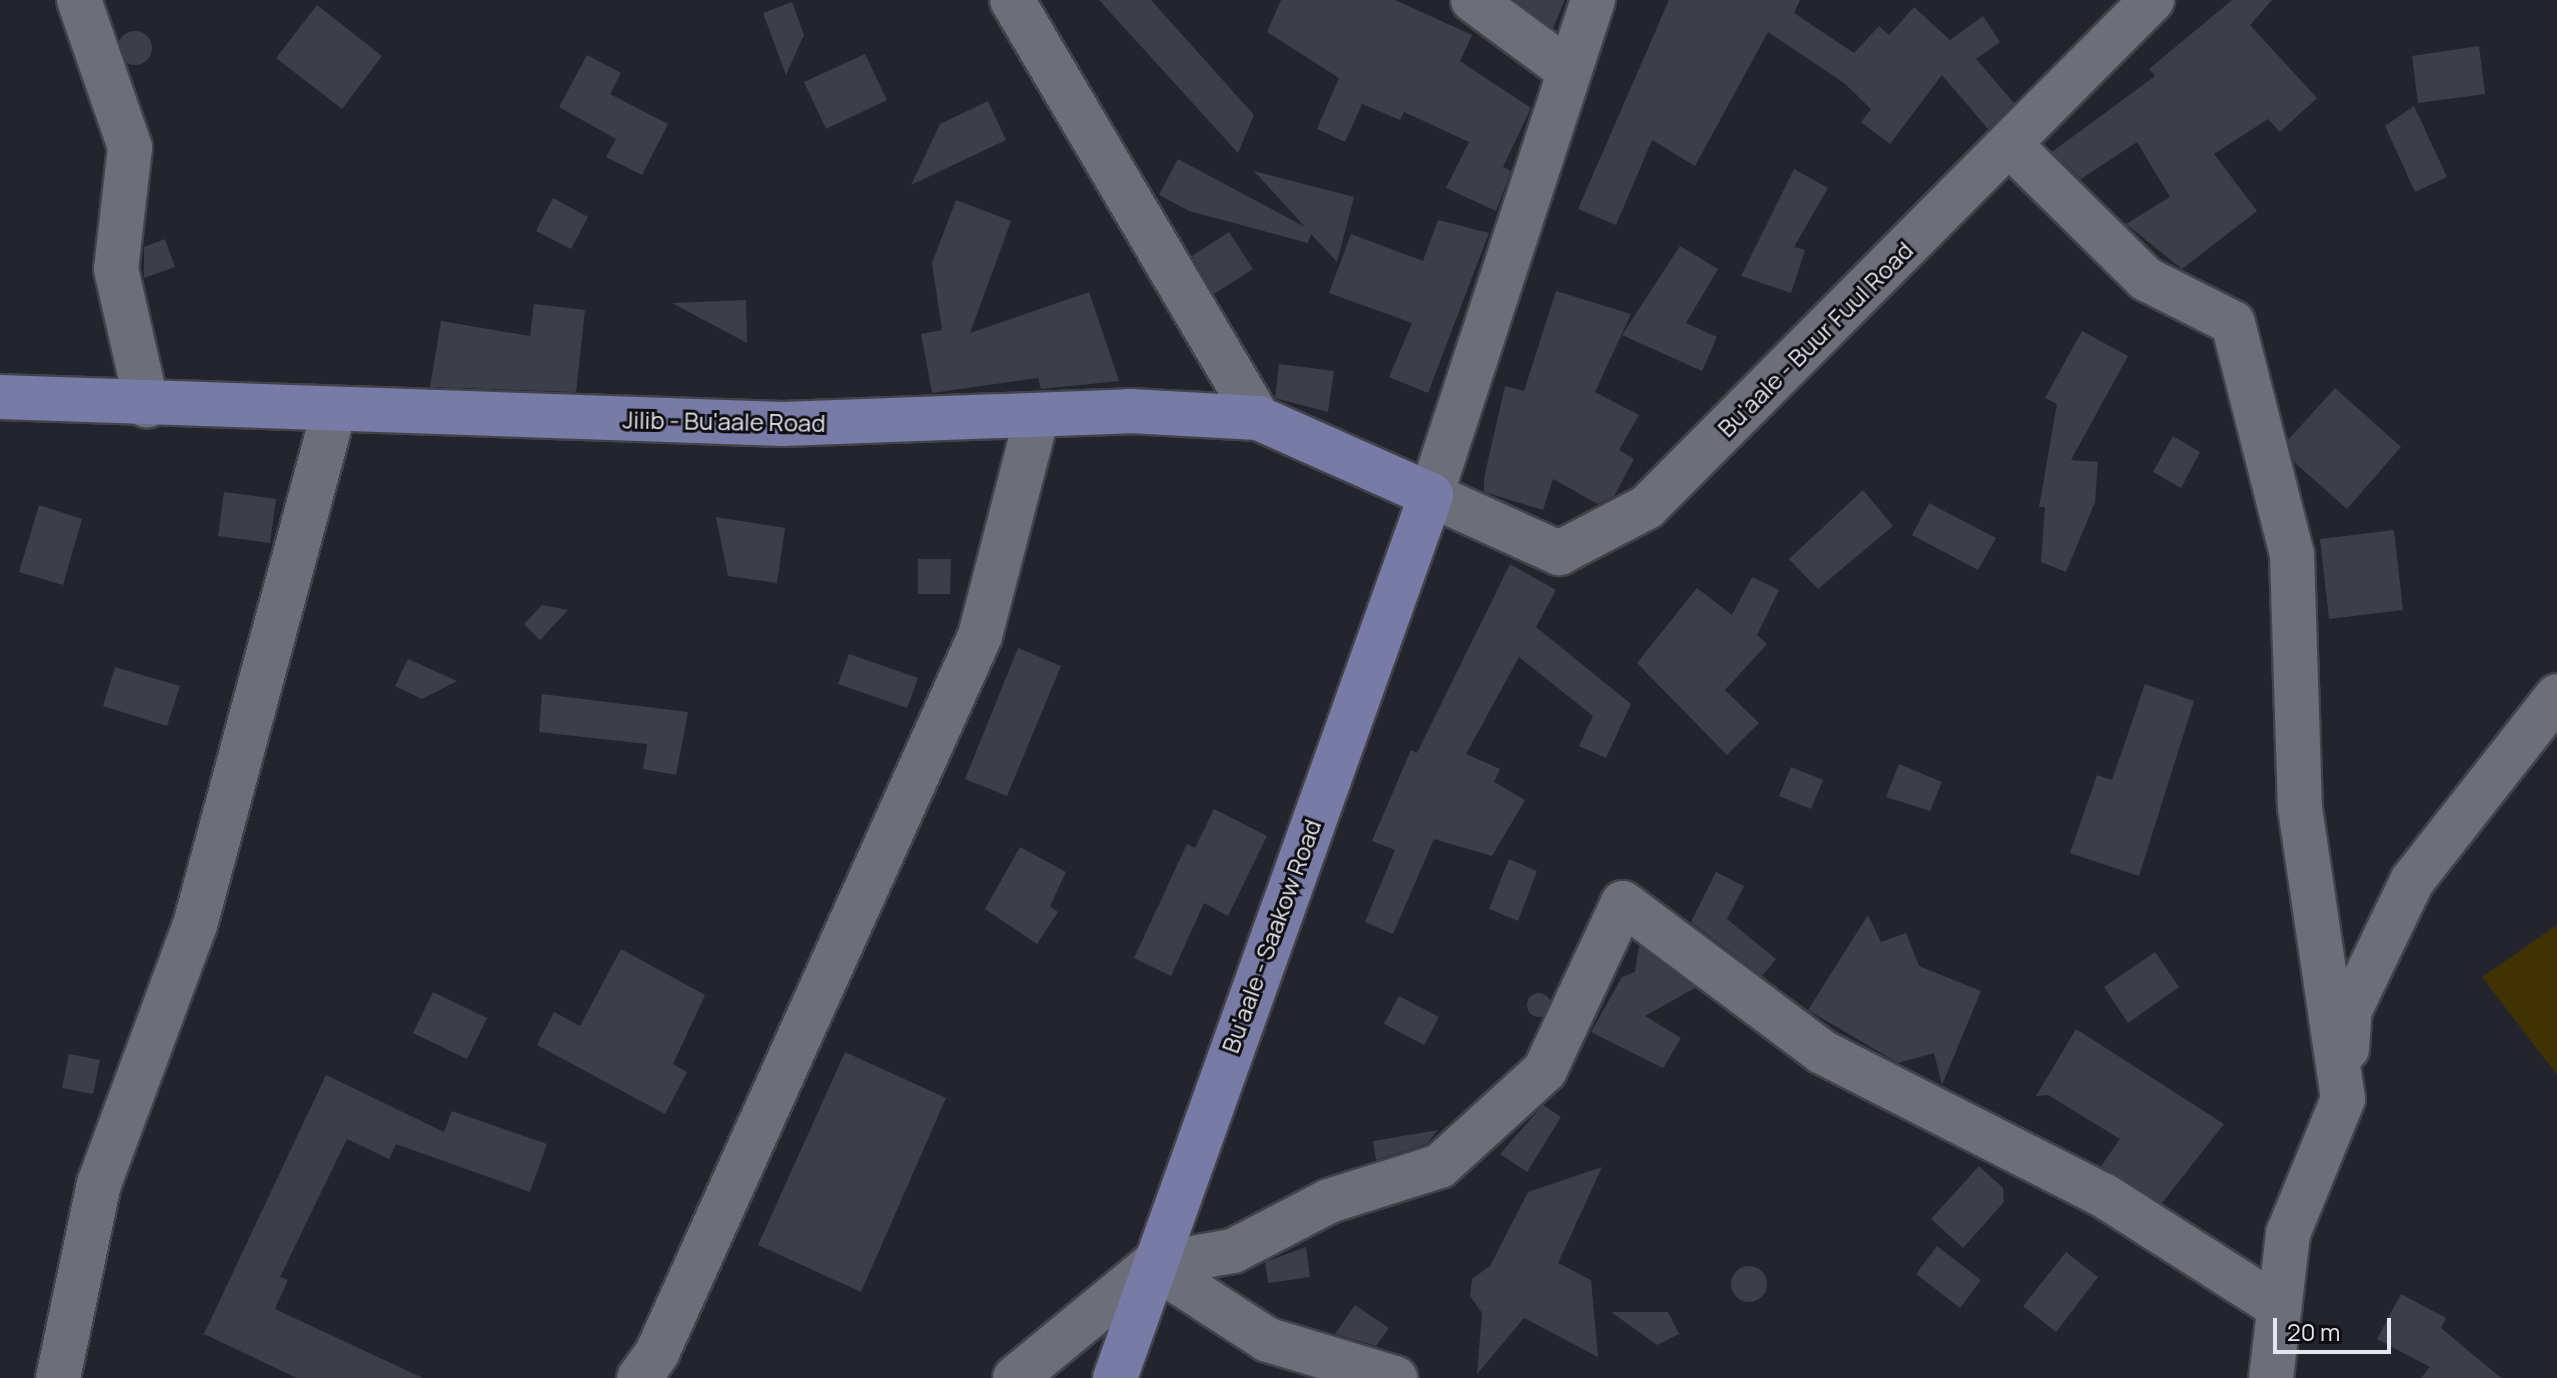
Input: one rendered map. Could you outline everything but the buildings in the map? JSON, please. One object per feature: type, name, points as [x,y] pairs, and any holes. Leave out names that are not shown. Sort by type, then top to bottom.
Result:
[{"type":"main road","name":"Jilib - Bu'aale Road","points":[[0,397],[333,414],[783,424],[1037,415],[1258,418],[1431,495]]},
{"type":"main road","name":"Bu'aale - Saakow Road","points":[[1115,1378],[1152,1265],[1431,495]]},
{"type":"street","points":[[79,0],[130,147],[116,269],[147,406]]},
{"type":"street","points":[[1012,0],[1258,418]]},
{"type":"street","points":[[1473,0],[1568,70]]},
{"type":"street","points":[[1431,495],[1593,0]]},
{"type":"street","name":"Bu'aale - Buur Fuul Road","points":[[1431,495],[1559,553],[1647,507],[2152,0]]},
{"type":"street","points":[[2009,144],[2146,279],[2233,323],[2292,555],[2300,808],[2343,1099]]},
{"type":"street","points":[[58,1378],[99,1184],[195,925],[333,414]]},
{"type":"street","points":[[639,1378],[657,1353],[980,636],[1037,415]]},
{"type":"street","points":[[2271,1378],[2288,1234],[2343,1099],[2350,1010],[2412,881],[2557,696]]},
{"type":"street","points":[[1015,1378],[1152,1265],[1233,1251],[1329,1201],[1440,1166],[1545,1070],[1623,903],[1822,1052],[2103,1195],[2279,1307]]},
{"type":"street","points":[[1152,1265],[1268,1340],[1395,1378]]},
{"type":"shaded area","points":[[2557,925],[2557,1075],[2482,977]]}]
